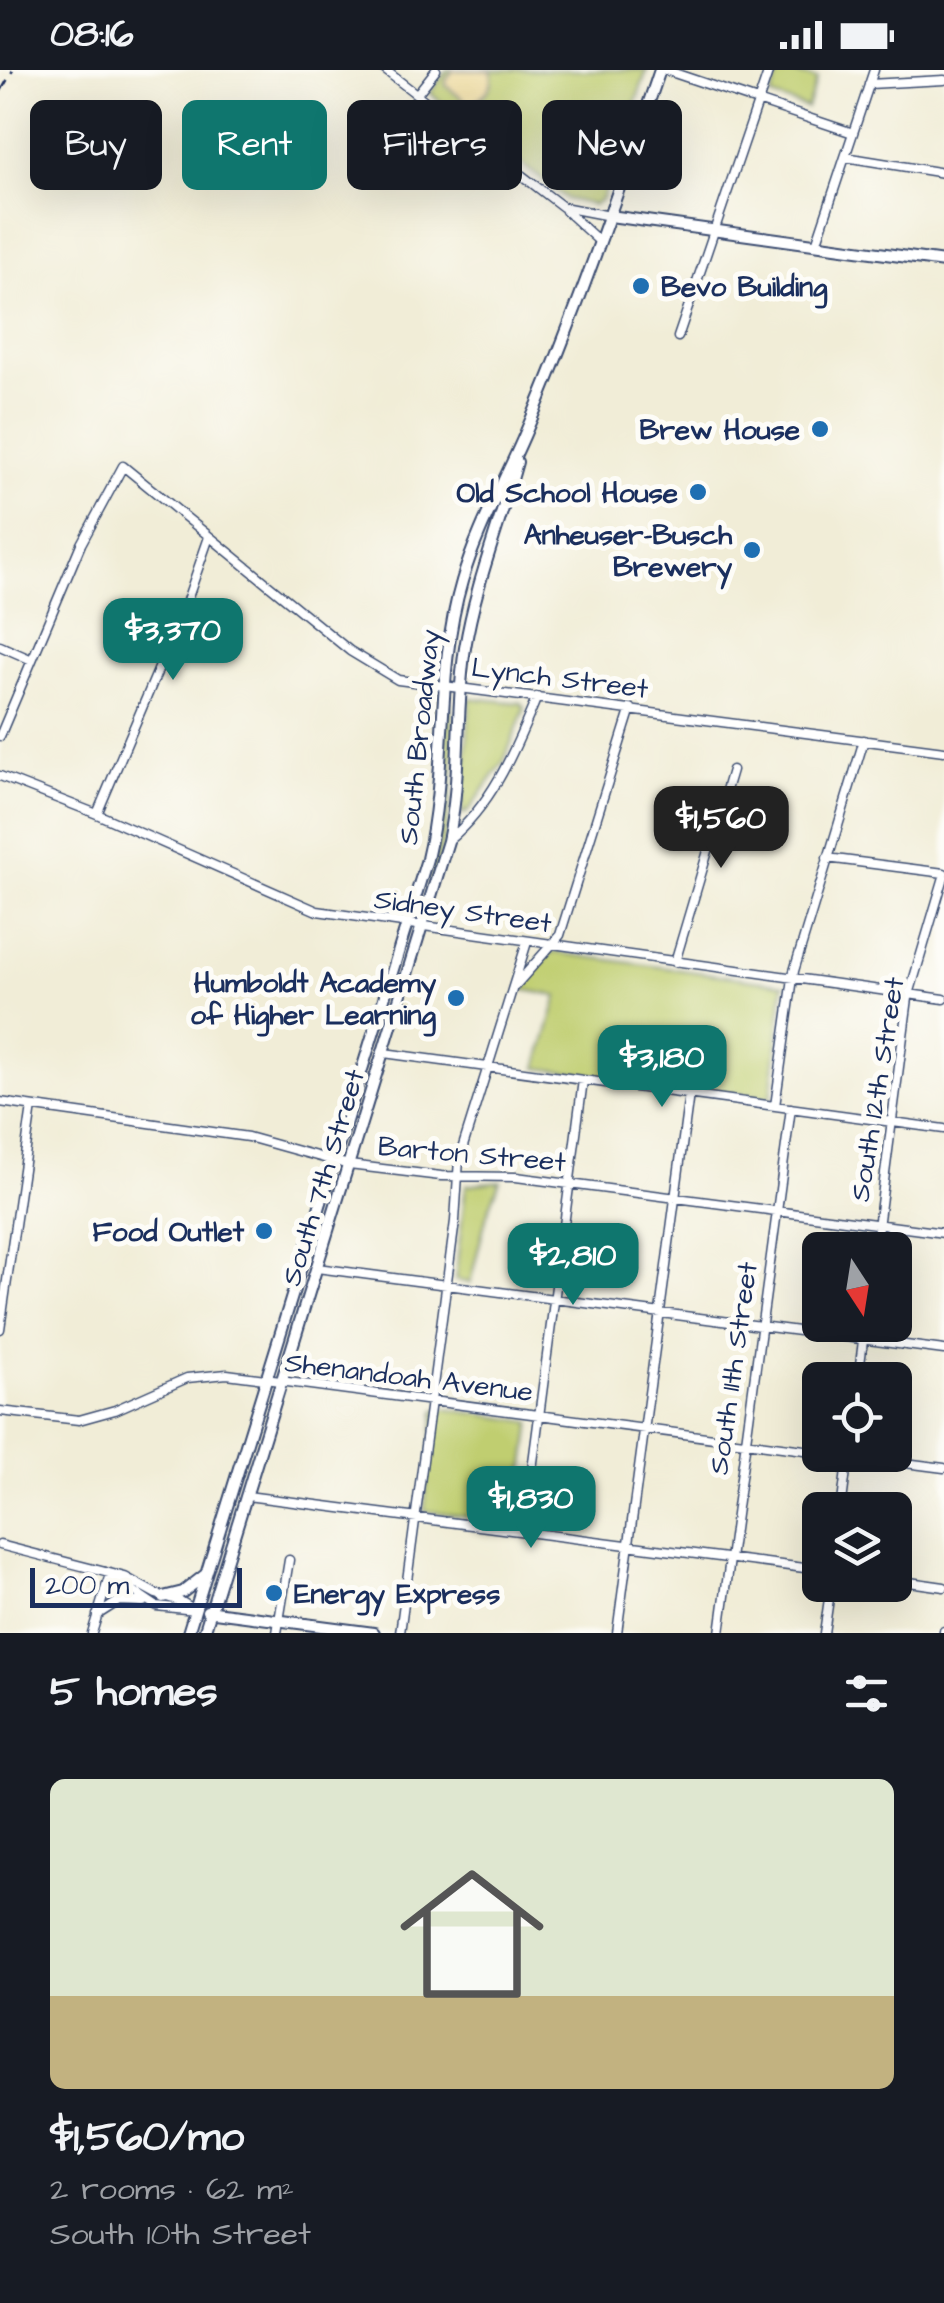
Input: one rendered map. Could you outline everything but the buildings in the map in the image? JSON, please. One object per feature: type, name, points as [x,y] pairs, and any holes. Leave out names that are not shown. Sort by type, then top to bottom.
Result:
[{"type":"main road","name":"South Broadway","points":[[448,840],[458,773],[461,688],[473,610],[524,437],[601,242],[662,70]]},
{"type":"main road","points":[[610,216],[944,262]]},
{"type":"main road","name":"South Broadway","points":[[423,876],[440,784],[443,685],[462,580],[492,500],[524,437]]},
{"type":"main road","name":"South 7th Street","points":[[204,1633],[448,840]]},
{"type":"main road","name":"South 7th Street","points":[[188,1633],[423,876]]},
{"type":"main road","points":[[163,1597],[182,1592],[206,1574]]},
{"type":"main road","points":[[195,1610],[278,1627],[374,1633]]},
{"type":"street","points":[[385,70],[564,207],[601,242]]},
{"type":"street","points":[[417,94],[436,70]]},
{"type":"street","points":[[662,70],[853,133]]},
{"type":"street","points":[[678,336],[769,70]]},
{"type":"street","points":[[816,244],[874,70]]},
{"type":"street","points":[[869,84],[944,80]]},
{"type":"street","points":[[844,157],[944,173]]},
{"type":"street","points":[[564,207],[610,216]]},
{"type":"street","name":"Lynch Street","points":[[32,660],[81,544],[122,466],[350,651],[398,680],[944,751]]},
{"type":"street","points":[[97,814],[210,537]]},
{"type":"street","points":[[0,646],[32,660],[0,736]]},
{"type":"street","name":"South 7th Street","points":[[448,840],[478,809],[508,767],[537,696]]},
{"type":"street","points":[[512,988],[552,946],[564,924],[631,708]]},
{"type":"street","points":[[775,1106],[792,979],[864,740]]},
{"type":"street","points":[[675,962],[732,770]]},
{"type":"street","name":"Sidney Street","points":[[0,776],[318,911],[944,999]]},
{"type":"street","points":[[827,858],[944,875]]},
{"type":"street","name":"South 12th Street","points":[[877,1232],[909,994],[944,875]]},
{"type":"street","points":[[400,1633],[460,1158],[526,942]]},
{"type":"street","points":[[384,1054],[944,1129]]},
{"type":"street","points":[[524,1531],[583,1080]]},
{"type":"street","points":[[617,1633],[689,1094]]},
{"type":"street","name":"Barton Street","points":[[0,1102],[248,1137],[349,1165],[459,1176],[505,1176],[944,1234]]},
{"type":"street","points":[[0,1330],[32,1107]]},
{"type":"street","name":"South 11th Street","points":[[720,1633],[790,1108]]},
{"type":"street","points":[[317,1268],[802,1332]]},
{"type":"street","points":[[879,1342],[944,1350]]},
{"type":"street","name":"Shenandoah Avenue","points":[[0,1411],[79,1420],[115,1410],[187,1378],[228,1374],[802,1450]]},
{"type":"street","points":[[912,1464],[944,1468]]},
{"type":"street","points":[[247,1496],[802,1568]]},
{"type":"street","points":[[0,1545],[125,1577],[195,1610]]},
{"type":"street","points":[[278,1627],[289,1560]]},
{"type":"street","points":[[110,1574],[150,1604]]},
{"type":"street","points":[[92,1633],[110,1574]]},
{"type":"street","points":[[912,1582],[944,1586]]},
{"type":"street","points":[[97,1615],[119,1601],[195,1610]]},
{"type":"street","points":[[824,1633],[829,1602]]},
{"type":"green space","points":[[447,70],[647,70],[637,100],[542,100],[542,180],[522,164],[522,100],[439,100],[430,93]]},
{"type":"green space","points":[[780,70],[817,79],[807,108],[771,96]]},
{"type":"green space","points":[[555,190],[605,190],[594,205],[567,199]]},
{"type":"green space","points":[[470,698],[521,703],[525,708],[504,761],[468,812],[462,814]]},
{"type":"green space","points":[[450,707],[454,752],[449,810],[438,867],[422,909],[437,850],[446,709]]},
{"type":"green space","points":[[552,952],[784,984],[771,1098],[537,1068],[558,996],[519,989]]},
{"type":"green space","points":[[500,1181],[487,1214],[470,1283],[455,1280],[466,1185]]},
{"type":"green space","points":[[440,1408],[531,1422],[517,1523],[424,1511],[435,1411]]},
{"type":"sand","points":[[453,70],[491,70],[492,76],[490,87],[476,100],[464,100],[446,86]]},
{"type":"railway","points":[[0,93],[13,70]]},
{"type":"place","name":"Bevo Building","points":[[641,286]]},
{"type":"place","name":"Brew House","points":[[820,429]]},
{"type":"place","name":"Old School House","points":[[698,492]]},
{"type":"place","name":"Anheuser-Busch Brewery","points":[[752,550]]},
{"type":"place","name":"Humboldt Academy of Higher Learning","points":[[456,998]]},
{"type":"place","name":"Food Outlet","points":[[264,1231]]},
{"type":"place","name":"Energy Express","points":[[274,1593]]}]
